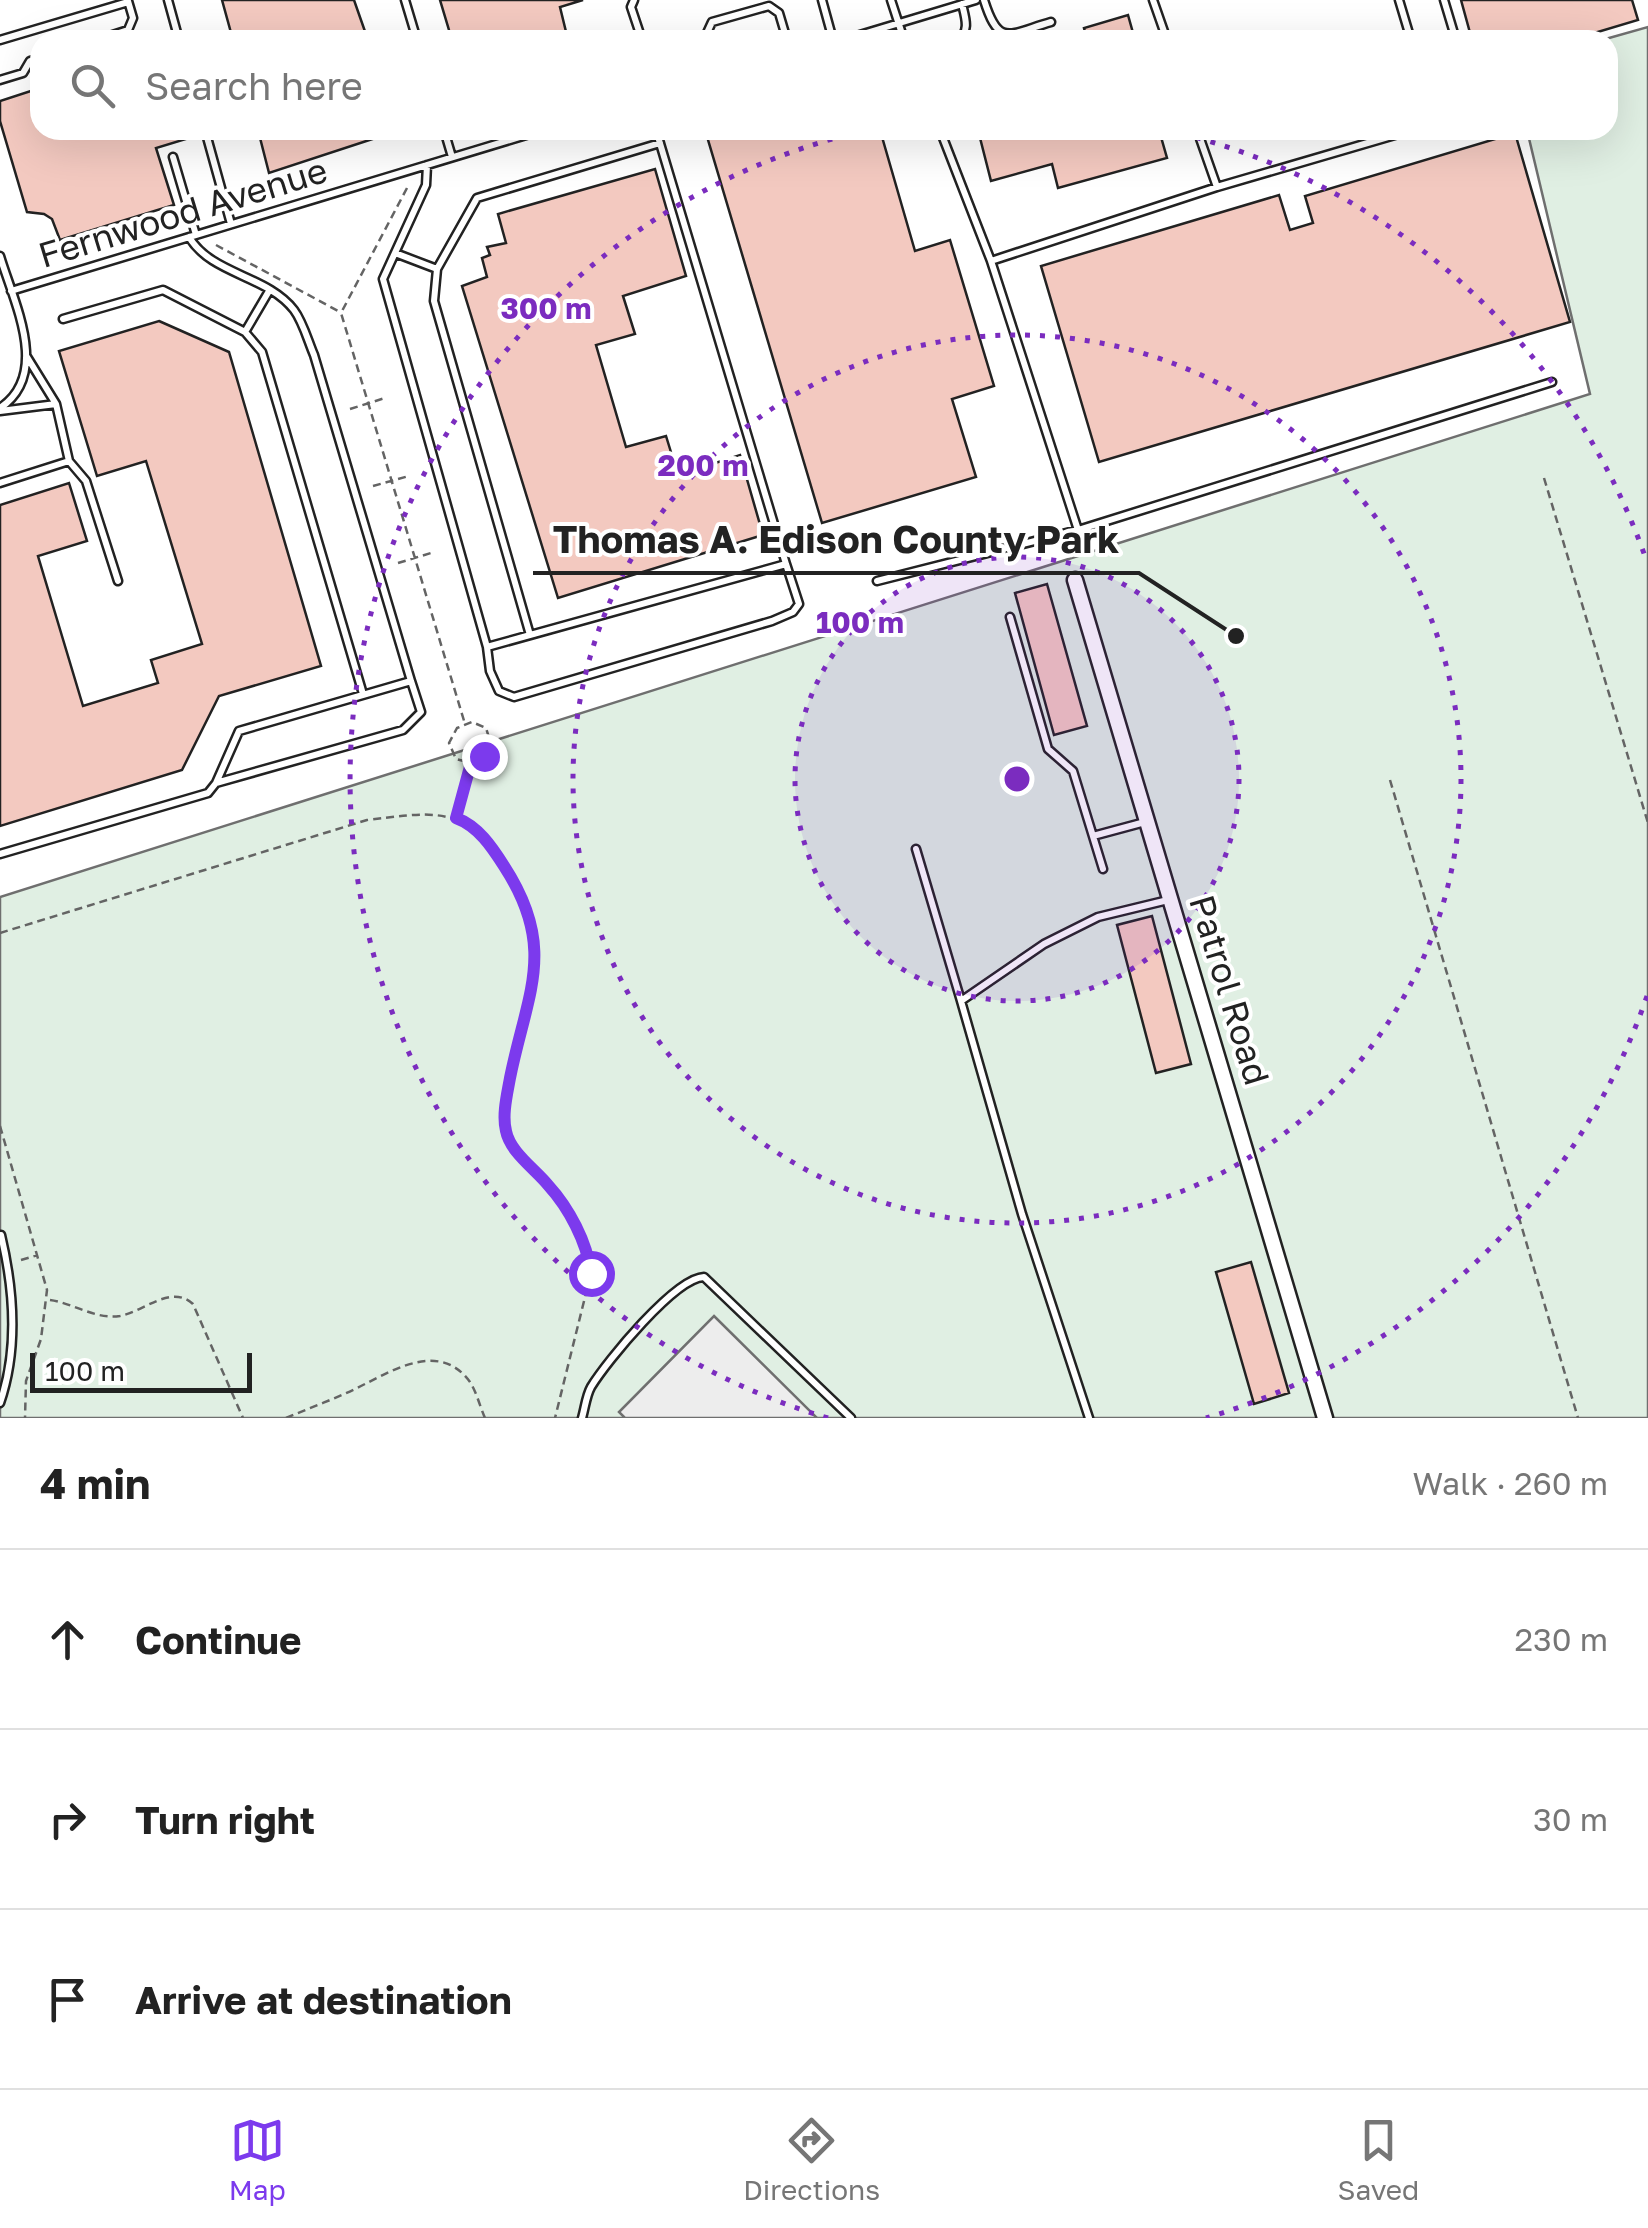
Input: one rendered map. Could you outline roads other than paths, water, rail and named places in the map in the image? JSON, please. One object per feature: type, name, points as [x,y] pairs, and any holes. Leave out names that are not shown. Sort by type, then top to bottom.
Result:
[{"type":"street","name":"Patrol Road","points":[[1074,580],[1325,1418]]},
{"type":"lane","points":[[168,0],[176,30]]},
{"type":"lane","points":[[405,0],[414,30]]},
{"type":"lane","points":[[634,0],[639,30]]},
{"type":"lane","points":[[822,0],[831,30]]},
{"type":"lane","points":[[891,0],[900,30]]},
{"type":"lane","points":[[877,30],[976,0]]},
{"type":"lane","points":[[984,0],[997,30]]},
{"type":"lane","points":[[1153,0],[1164,30]]},
{"type":"lane","points":[[1400,0],[1408,30]]},
{"type":"lane","points":[[1444,0],[1453,30]]},
{"type":"lane","points":[[33,30],[128,1],[133,18],[128,30]]},
{"type":"lane","points":[[962,4],[966,30]]},
{"type":"lane","points":[[708,30],[712,22],[769,6],[779,13],[784,30]]},
{"type":"lane","points":[[1022,30],[1050,22]]},
{"type":"lane","points":[[0,40],[30,31]]},
{"type":"lane","points":[[0,80],[23,73],[30,61]]},
{"type":"lane","points":[[207,140],[232,224]]},
{"type":"lane","points":[[447,140],[452,157]]},
{"type":"lane","name":"Fernwood Avenue","points":[[10,291],[509,140]]},
{"type":"lane","points":[[427,165],[426,185],[383,279],[487,647],[490,670],[499,691],[514,697],[772,621],[793,612],[798,604],[659,140]]},
{"type":"lane","points":[[944,140],[991,261],[1078,530]]},
{"type":"lane","points":[[1200,140],[1217,188]]},
{"type":"lane","points":[[991,261],[1378,140]]},
{"type":"lane","points":[[530,635],[434,301],[436,269],[477,198],[660,143]]},
{"type":"lane","points":[[173,157],[199,254],[269,290],[294,310],[314,355],[422,712],[403,730],[216,783]]},
{"type":"lane","points":[[395,253],[436,269]]},
{"type":"lane","points":[[0,256],[26,357],[27,375],[0,410]]},
{"type":"lane","points":[[63,319],[163,290],[245,332],[262,352],[363,694]]},
{"type":"lane","points":[[245,332],[269,290]]},
{"type":"lane","points":[[26,357],[56,404],[69,460],[86,481],[118,580]]},
{"type":"lane","points":[[877,581],[1078,530],[1552,382]]},
{"type":"lane","points":[[0,410],[56,404]]},
{"type":"lane","points":[[0,482],[69,460]]},
{"type":"lane","points":[[487,647],[786,564]]},
{"type":"lane","points":[[1010,617],[1048,749],[1073,772],[1103,869]]},
{"type":"lane","points":[[0,854],[208,793],[239,730],[411,680]]},
{"type":"lane","points":[[1092,836],[1146,822]]},
{"type":"lane","points":[[916,849],[1022,1214],[1089,1418]]},
{"type":"lane","points":[[961,1001],[1057,937],[1098,918],[1170,900]]},
{"type":"lane","points":[[0,1403],[11,1352],[13,1316],[12,1280],[2,1235]]},
{"type":"lane","points":[[582,1418],[588,1392],[608,1362],[678,1286],[704,1277],[851,1418]]},
{"type":"place","name":"Thomas A. Edison County Park","points":[[1236,636]]}]
